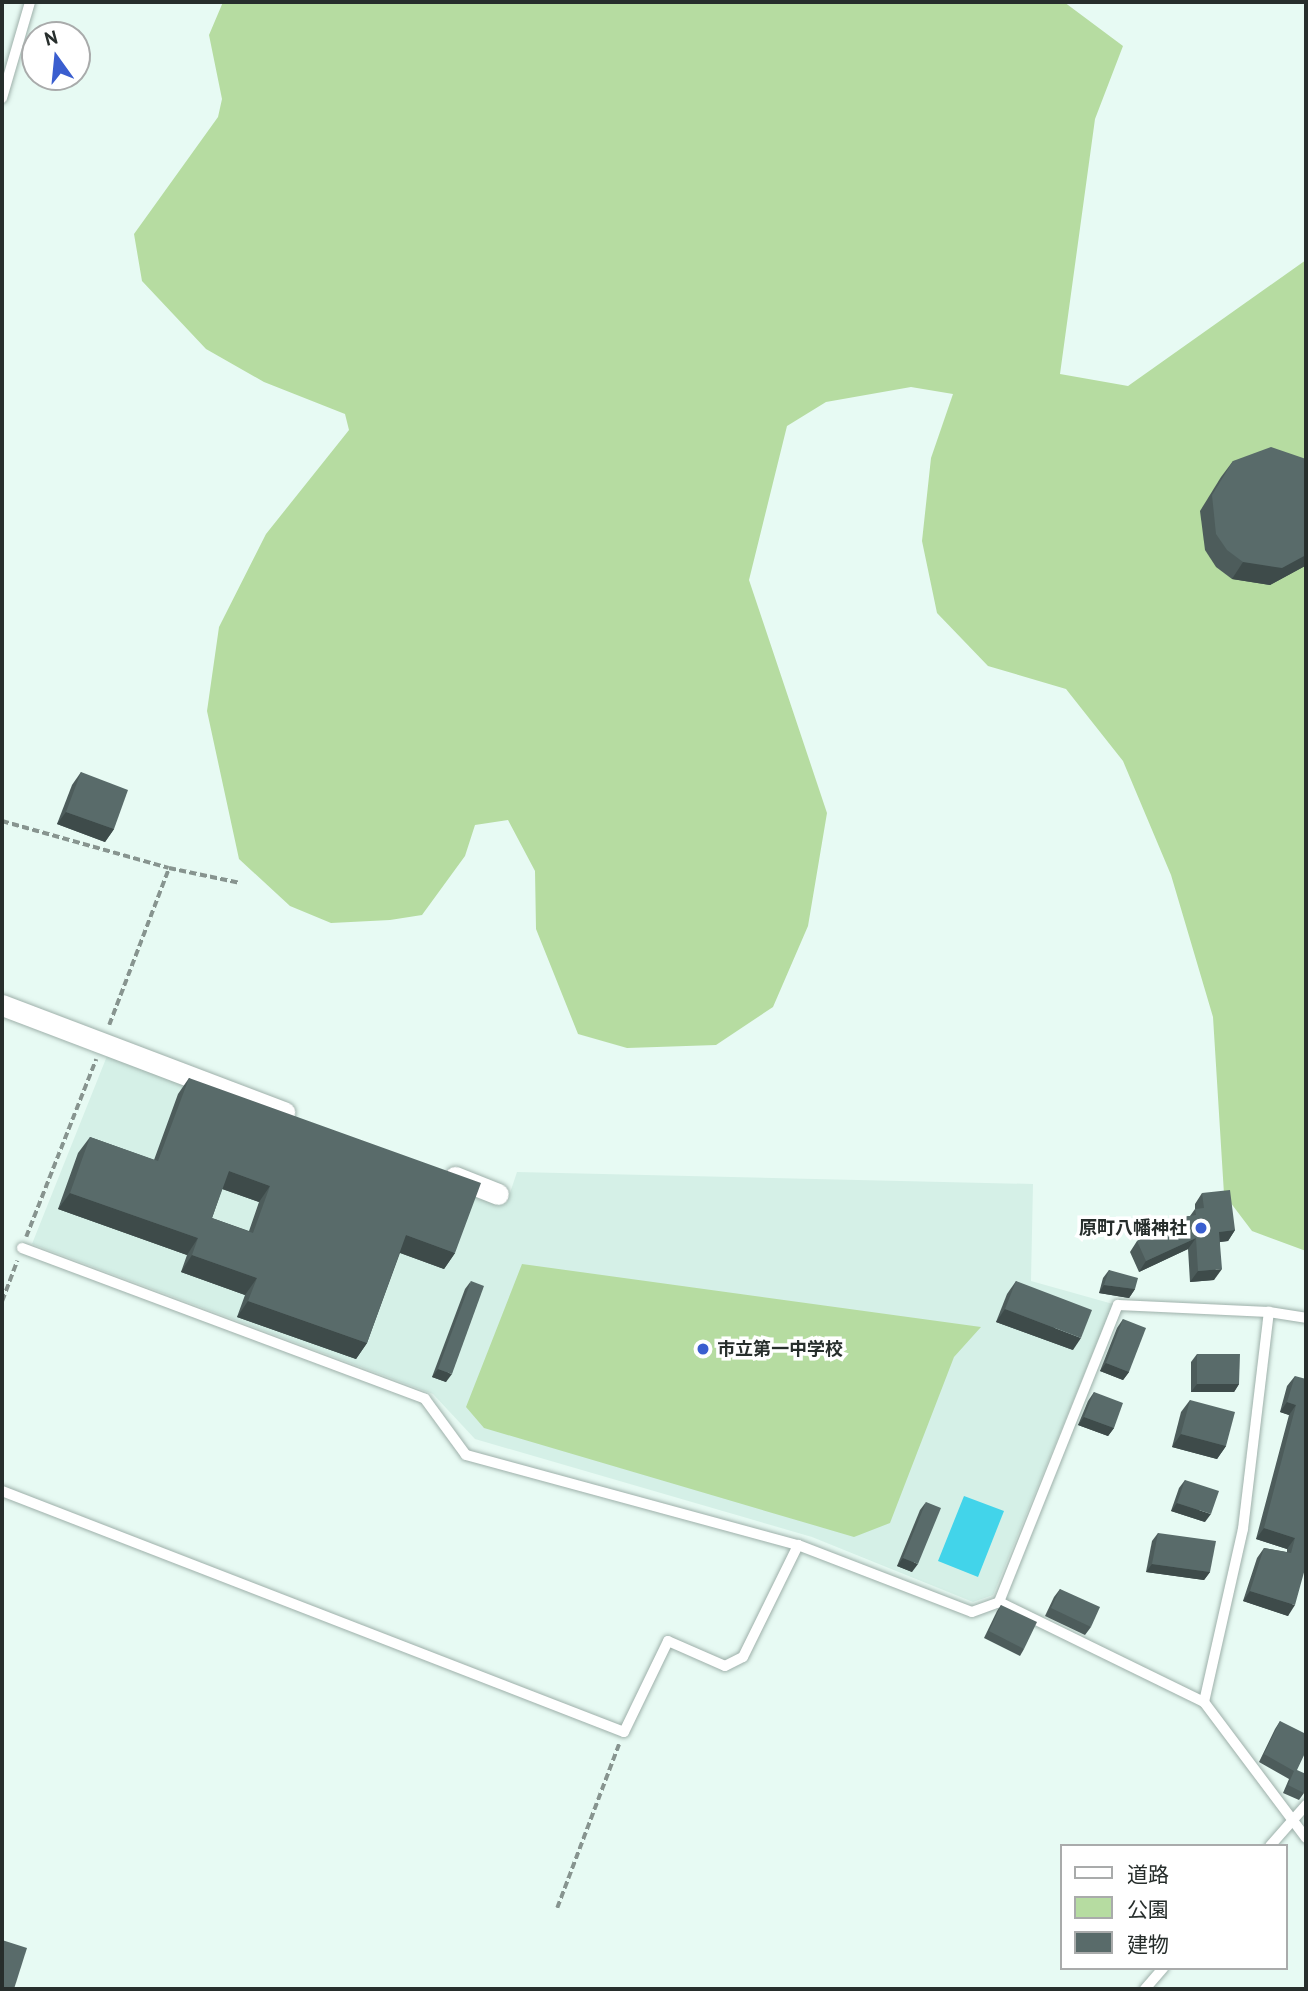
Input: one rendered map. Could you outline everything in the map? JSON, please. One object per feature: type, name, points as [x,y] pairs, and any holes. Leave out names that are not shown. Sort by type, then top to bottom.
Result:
[{"type":"street","points":[[2,1004],[306,1121]]},
{"type":"street","points":[[434,1169],[498,1194]]},
{"type":"lane","points":[[2,98],[30,2]]},
{"type":"lane","points":[[22,1248],[425,1399],[466,1455],[799,1545],[972,1612],[999,1602],[1204,1702],[1306,1838]]},
{"type":"lane","points":[[999,1602],[1118,1305],[1269,1312],[1306,1318]]},
{"type":"lane","points":[[1204,1702],[1243,1529],[1269,1312]]},
{"type":"lane","points":[[2,1491],[624,1732],[668,1641],[725,1666],[743,1657],[799,1545]]},
{"type":"lane","points":[[1272,1844],[1306,1805]]},
{"type":"lane","points":[[1145,1989],[1161,1970]]},
{"type":"path","points":[[2,821],[169,868],[240,883]]},
{"type":"path","points":[[2,1301],[169,868]]},
{"type":"path","points":[[557,1908],[624,1732]]},
{"type":"shaded area","name":"市立第一中学校","points":[[107,1056],[507,1202],[517,1172],[1033,1184],[1031,1281],[1113,1304],[993,1595],[973,1602],[812,1537],[475,1439],[433,1394],[32,1244]]},
{"type":"green space","points":[[223,2],[1064,2],[1123,46],[1095,119],[1060,374],[1128,386],[1306,260],[1306,1251],[1252,1231],[1224,1194],[1213,1017],[1171,875],[1123,761],[1066,689],[988,666],[937,613],[922,541],[931,458],[953,394],[911,387],[826,402],[787,426],[749,580],[827,813],[808,926],[773,1007],[716,1045],[627,1048],[578,1034],[536,929],[535,871],[508,820],[475,825],[465,856],[422,915],[390,920],[331,923],[290,906],[239,859],[207,711],[219,627],[266,534],[349,430],[345,414],[264,382],[206,349],[142,281],[134,234],[218,117],[222,99],[209,35]]},
{"type":"green space","points":[[522,1264],[981,1327],[954,1357],[890,1523],[854,1537],[484,1428],[466,1407]]},
{"type":"water","points":[[964,1496],[1004,1511],[978,1577],[938,1561]]},
{"type":"building","points":[[1271,447],[1306,459],[1306,555],[1282,568],[1243,562],[1227,550],[1216,534],[1212,495],[1233,461]]},
{"type":"building","points":[[81,772],[128,790],[114,829],[66,812]]},
{"type":"building","points":[[189,1078],[481,1183],[455,1253],[406,1235],[367,1343],[248,1301],[257,1278],[192,1255],[198,1238],[70,1193],[90,1137],[158,1161]],"holes":[[[229,1171],[270,1186],[253,1233],[212,1218]]]},
{"type":"building","points":[[1230,1190],[1235,1230],[1219,1232],[1222,1269],[1198,1271],[1196,1238],[1146,1261],[1137,1241],[1171,1225],[1170,1219],[1196,1215],[1195,1209],[1204,1208],[1202,1193]]},
{"type":"building","points":[[1109,1270],[1138,1278],[1135,1289],[1104,1285]]},
{"type":"building","points":[[471,1281],[484,1286],[452,1374],[438,1369]]},
{"type":"building","points":[[1016,1281],[1092,1310],[1081,1338],[1005,1309]]},
{"type":"building","points":[[1123,1319],[1146,1328],[1129,1372],[1106,1363]]},
{"type":"building","points":[[1197,1354],[1240,1354],[1239,1384],[1197,1384]]},
{"type":"building","points":[[1295,1376],[1306,1379],[1306,1565],[1295,1605],[1250,1591],[1264,1548],[1291,1553],[1295,1538],[1264,1528],[1296,1405],[1287,1402]]},
{"type":"building","points":[[1094,1392],[1123,1403],[1114,1428],[1084,1417]]},
{"type":"building","points":[[1190,1400],[1235,1412],[1226,1446],[1181,1434]]},
{"type":"building","points":[[1185,1480],[1219,1491],[1211,1514],[1177,1503]]},
{"type":"building","points":[[926,1502],[941,1508],[918,1564],[903,1558]]},
{"type":"building","points":[[1158,1533],[1216,1541],[1210,1572],[1152,1564]]},
{"type":"building","points":[[1060,1589],[1100,1607],[1091,1627],[1051,1608]]},
{"type":"building","points":[[1001,1605],[1037,1622],[1024,1649],[989,1631]]},
{"type":"building","points":[[1280,1721],[1306,1734],[1306,1751],[1297,1770],[1306,1774],[1304,1793],[1288,1785],[1294,1771],[1264,1754]]},
{"type":"building","points":[[2,1940],[27,1948],[14,1989],[2,1989]]},
{"type":"place","name":"原町八幡神社","points":[[1201,1228]]},
{"type":"place","name":"市立第一中学校","points":[[703,1349]]}]
